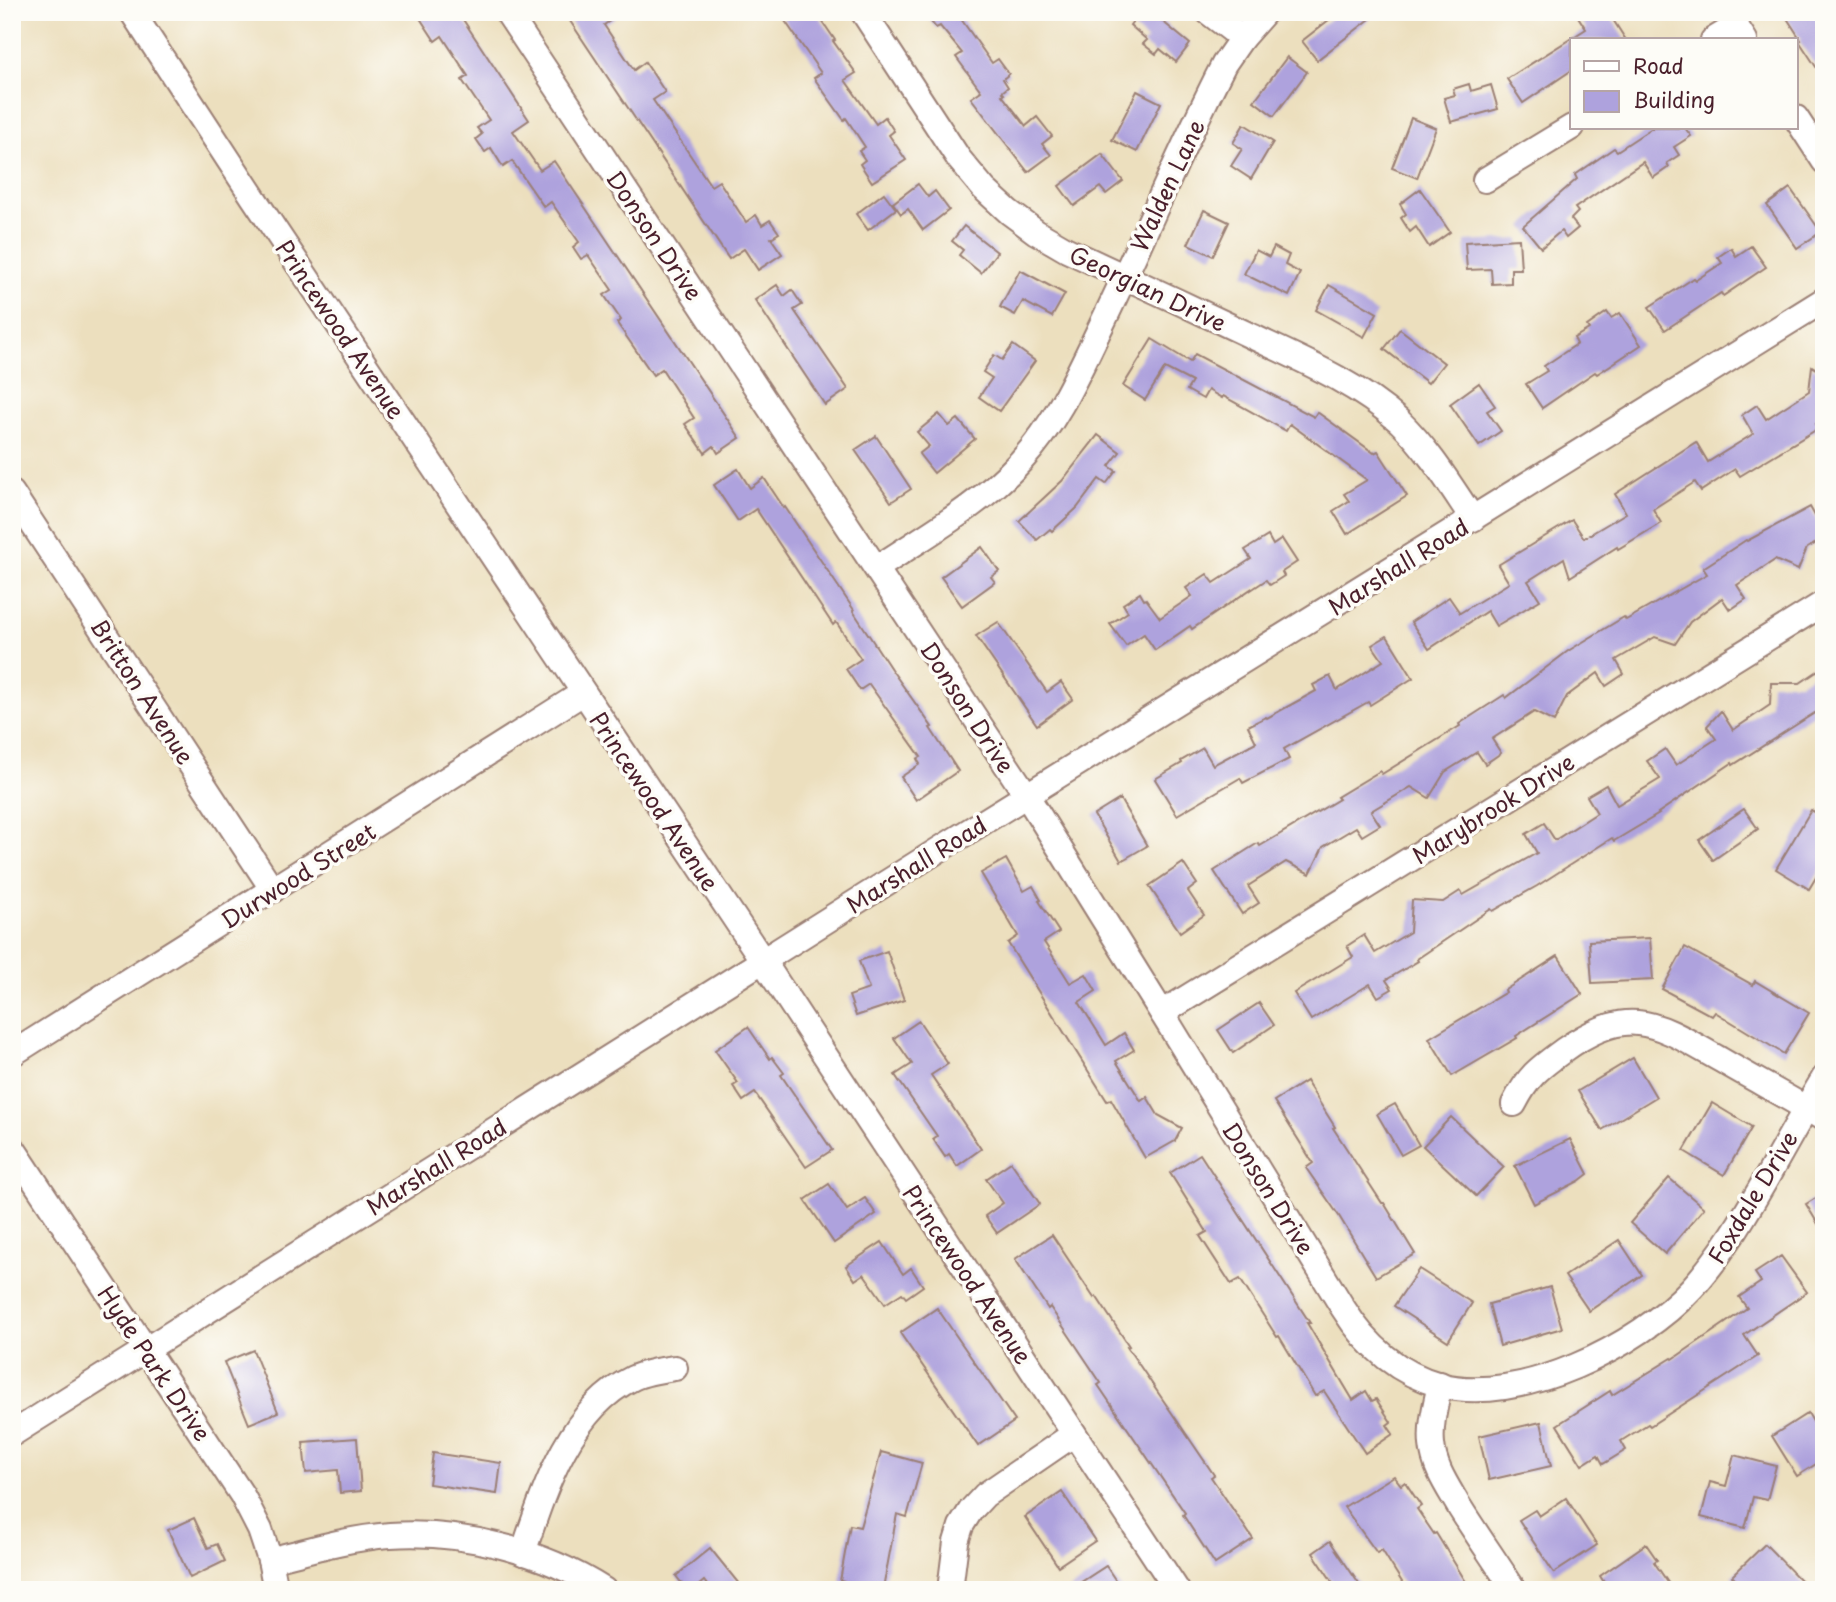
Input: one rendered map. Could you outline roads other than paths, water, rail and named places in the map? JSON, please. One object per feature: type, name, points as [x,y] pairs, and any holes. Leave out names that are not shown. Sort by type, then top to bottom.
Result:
[{"type":"street","name":"Princewood Avenue","points":[[132,12],[763,961],[1177,1590]]},
{"type":"street","name":"Donson Drive","points":[[507,12],[1027,796],[1355,1327],[1371,1346],[1388,1359],[1413,1374],[1440,1384]]},
{"type":"street","name":"Georgian Drive","points":[[863,12],[959,159],[984,189],[1009,212],[1067,250],[1340,380],[1371,399],[1420,444],[1441,470],[1473,519]]},
{"type":"street","points":[[1208,12],[1242,38]]},
{"type":"street","name":"Walden Lane","points":[[877,568],[995,486],[1021,461],[1042,435],[1064,401],[1224,64],[1265,12]]},
{"type":"street","points":[[1716,38],[1736,26]]},
{"type":"street","points":[[1798,121],[1824,161]]},
{"type":"street","points":[[1485,180],[1570,128]]},
{"type":"street","name":"Marshall Road","points":[[12,1434],[763,961],[1824,300]]},
{"type":"street","name":"Britton Avenue","points":[[12,493],[273,890]]},
{"type":"street","name":"Marybrook Drive","points":[[1162,1013],[1824,603]]},
{"type":"street","name":"Durwood Street","points":[[12,1054],[583,693]]},
{"type":"street","points":[[1514,1104],[1523,1085],[1535,1071],[1575,1042],[1623,1022],[1659,1027],[1815,1113]]},
{"type":"street","name":"Foxdale Drive","points":[[1440,1384],[1465,1389],[1531,1382],[1603,1354],[1664,1315],[1691,1290],[1729,1242],[1815,1113],[1824,1078]]},
{"type":"street","name":"Hyde Park Drive","points":[[12,1147],[242,1495],[260,1530],[276,1590]]},
{"type":"street","points":[[523,1553],[543,1492],[560,1455],[578,1427],[616,1388],[635,1377],[656,1370],[676,1368]]},
{"type":"street","points":[[1440,1384],[1432,1428],[1432,1444],[1439,1472],[1514,1590]]},
{"type":"street","points":[[950,1590],[956,1542],[961,1526],[971,1510],[985,1495],[1074,1434]]},
{"type":"street","points":[[270,1560],[342,1542],[390,1535],[429,1535],[466,1539],[523,1553],[559,1566],[604,1590]]}]
